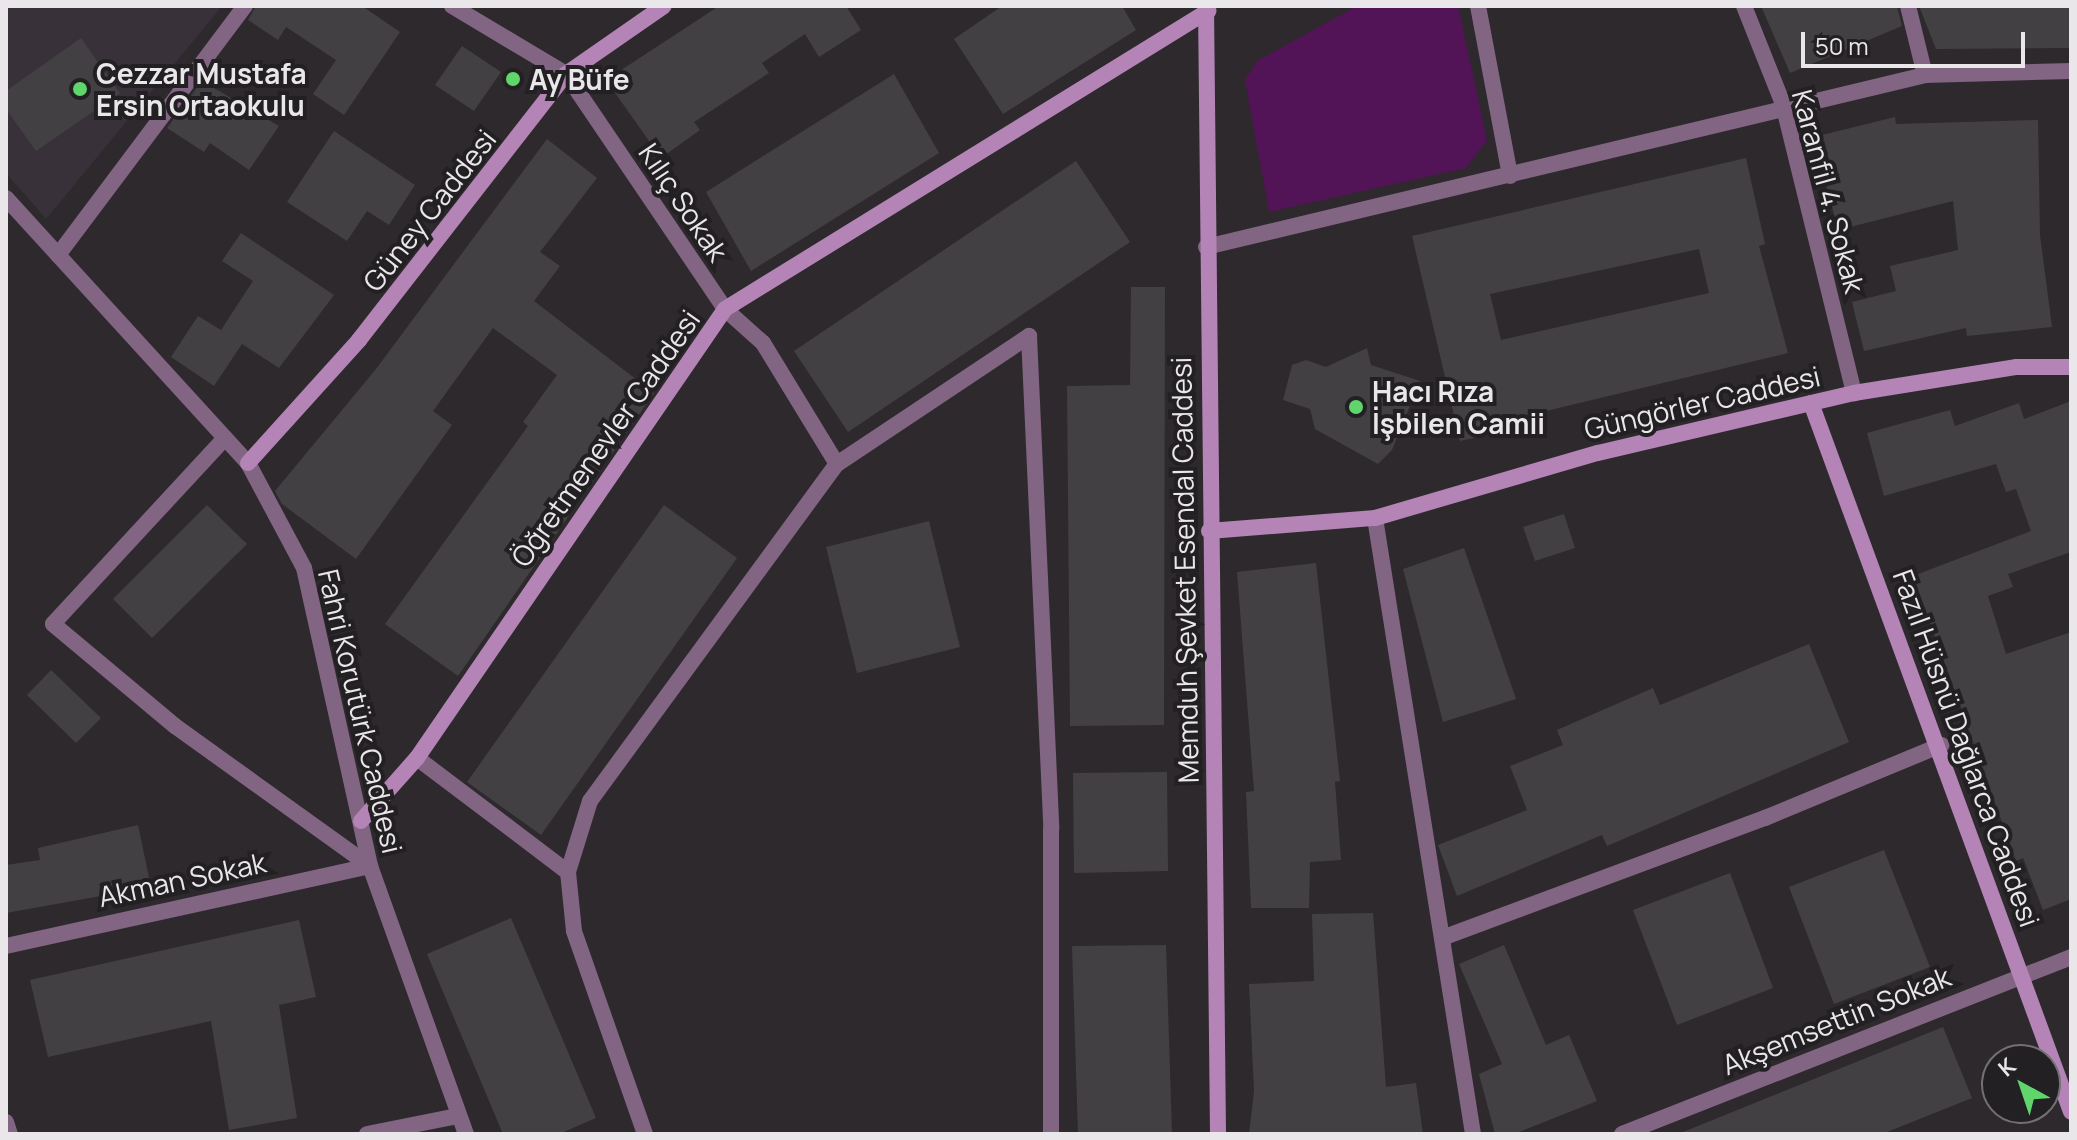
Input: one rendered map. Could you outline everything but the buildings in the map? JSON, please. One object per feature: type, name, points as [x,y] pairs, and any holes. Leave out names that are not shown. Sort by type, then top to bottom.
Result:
[{"type":"street","points":[[58,255],[245,6]]},
{"type":"street","name":"Kılıç Sokak","points":[[452,6],[566,74],[725,309],[763,343],[837,464]]},
{"type":"street","name":"Güney Caddesi","points":[[248,463],[359,340],[566,74],[664,6]]},
{"type":"street","points":[[1478,6],[1510,176]]},
{"type":"street","name":"Karanfil 4. Sokak","points":[[1744,6],[1783,104],[1854,393]]},
{"type":"street","points":[[1908,6],[1925,75]]},
{"type":"street","name":"Memduh Şevket Esendal Caddesi","points":[[1207,9],[1206,247],[1218,1134]]},
{"type":"street","name":"Öğretmenevler Caddesi","points":[[361,821],[417,758],[725,309],[1207,9]]},
{"type":"street","points":[[1206,247],[1510,176],[1783,104],[1925,75],[2071,71]]},
{"type":"street","name":"Fahri Korutürk Caddesi","points":[[6,198],[248,463],[304,568],[370,866],[466,1134]]},
{"type":"street","points":[[645,1134],[574,931],[568,872],[590,801],[837,464],[1029,336],[1051,829],[1051,1134]]},
{"type":"street","name":"Güngörler Caddesi","points":[[1209,531],[1375,518],[1598,453],[1854,393],[2017,367],[2071,367]]},
{"type":"street","name":"Fazıl Hüsnü Dağlarca Caddesi","points":[[1811,403],[1941,745],[2071,1112]]},
{"type":"street","points":[[225,438],[53,624],[175,726],[370,866]]},
{"type":"street","points":[[1375,518],[1473,1134]]},
{"type":"street","points":[[1442,938],[1765,818],[1941,745]]},
{"type":"street","points":[[417,758],[568,872]]},
{"type":"street","name":"Akman Sokak","points":[[6,946],[370,866]]},
{"type":"street","name":"Akşemsettin Sokak","points":[[1622,1134],[2022,973],[2071,957]]},
{"type":"street","points":[[367,1134],[458,1116]]},
{"type":"street","points":[[6,1122],[10,1134]]},
{"type":"shaded area","name":"Cezzar Mustafa Ersin Ortaokulu","points":[[6,6],[222,6],[46,219],[6,173]]},
{"type":"shaded area","points":[[1357,6],[1458,6],[1487,140],[1466,168],[1269,212],[1245,80],[1257,61]]},
{"type":"place","name":"Ay Büfe","points":[[513,79]]},
{"type":"place","name":"Cezzar Mustafa Ersin Ortaokulu","points":[[80,89]]},
{"type":"place","name":"Hacı Rıza İşbilen Camii","points":[[1356,407]]}]
